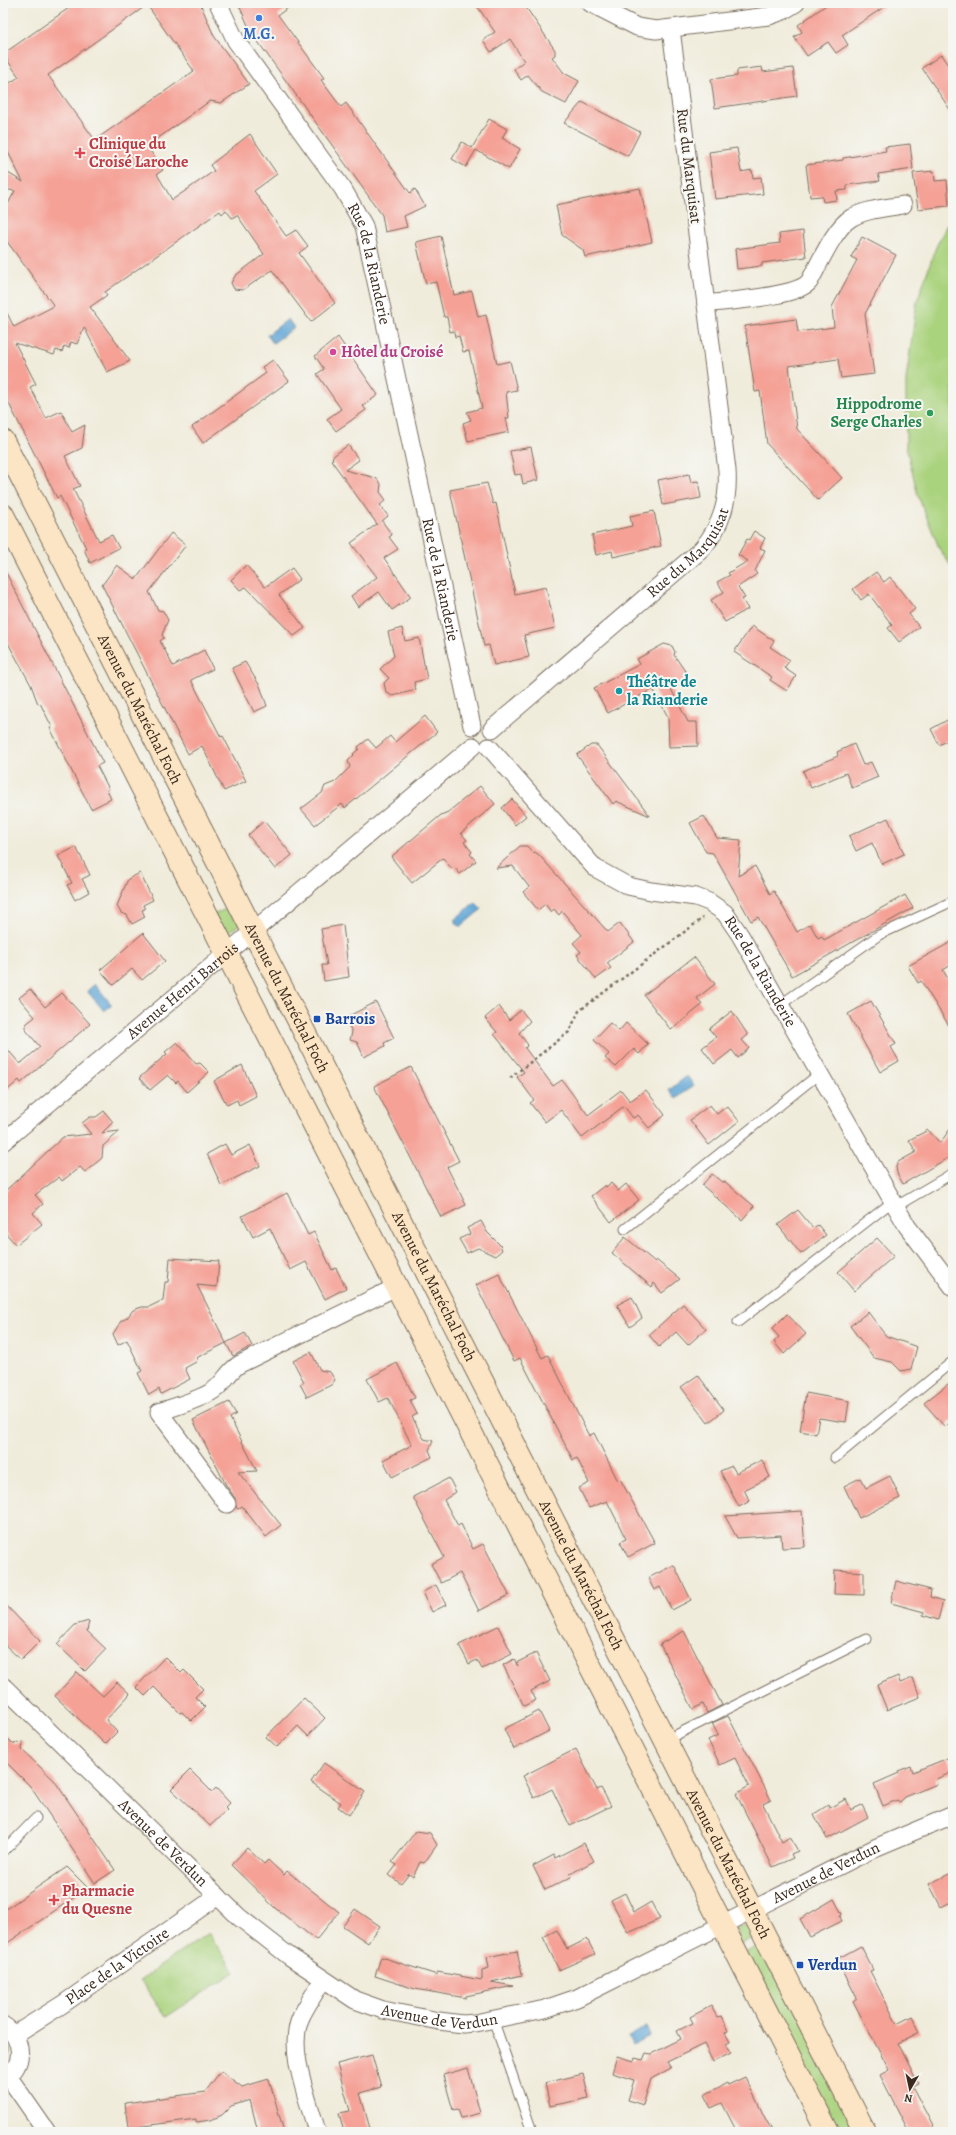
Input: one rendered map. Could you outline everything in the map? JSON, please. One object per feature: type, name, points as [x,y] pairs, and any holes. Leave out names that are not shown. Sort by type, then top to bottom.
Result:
[{"type":"main road","name":"Avenue du Maréchal Foch","points":[[3,441],[865,2132]]},
{"type":"main road","name":"Avenue du Maréchal Foch","points":[[3,515],[828,2132]]},
{"type":"street","name":"Rue de la Rianderie","points":[[218,3],[236,41],[343,189],[364,226],[472,726]]},
{"type":"street","points":[[590,3],[637,27],[656,30],[769,16],[784,11],[796,3]]},
{"type":"street","name":"Rue du Marquisat","points":[[492,729],[693,557],[708,541],[719,524],[727,502],[727,470],[671,29]]},
{"type":"street","points":[[706,304],[787,293],[801,289],[809,282],[839,230],[847,221],[859,214],[903,205]]},
{"type":"street","points":[[483,723],[492,729],[494,738],[481,746],[468,736],[472,726],[483,723]]},
{"type":"street","name":"Rue de la Rianderie","points":[[481,746],[595,868],[628,886],[651,891],[696,897],[718,907],[725,913],[740,935],[894,1204],[916,1240],[953,1287]]},
{"type":"street","name":"Avenue Henri Barrois","points":[[3,1142],[252,932],[481,746]]},
{"type":"street","points":[[227,1504],[159,1412],[213,1391],[222,1384],[231,1369],[396,1287]]},
{"type":"street","name":"Avenue de Verdun","points":[[3,1686],[218,1896],[255,1930],[355,2000],[383,2010],[453,2023],[475,2023],[493,2020],[545,2009],[577,1998],[877,1846],[953,1815]]},
{"type":"street","name":"Place de la Victoire","points":[[9,2030],[63,2004],[218,1896]]},
{"type":"street","points":[[317,2132],[298,2062],[296,2038],[301,2018],[323,1979]]},
{"type":"street","points":[[9,2030],[19,2046],[20,2055],[16,2067],[6,2078],[47,2132]]},
{"type":"lane","points":[[780,1005],[879,936],[953,900]]},
{"type":"lane","points":[[625,1230],[819,1074]]},
{"type":"lane","points":[[738,1322],[894,1204],[953,1173]]},
{"type":"lane","points":[[835,1458],[953,1361]]},
{"type":"lane","points":[[666,1740],[867,1639]]},
{"type":"lane","points":[[3,1852],[36,1818]]},
{"type":"lane","points":[[493,2020],[532,2132]]},
{"type":"path","points":[[510,1078],[570,1032],[579,1011],[718,907]]},
{"type":"green space","name":"Hippodrome Serge Charles","points":[[953,212],[953,569],[940,550],[918,496],[906,446],[906,380],[917,301],[936,247]]},
{"type":"green space","points":[[234,905],[240,924],[226,934],[213,915]]},
{"type":"green space","points":[[749,1923],[759,1934],[739,1945],[736,1929]]},
{"type":"green space","points":[[208,1933],[235,1972],[166,2017],[140,1980]]},
{"type":"green space","points":[[764,1943],[859,2132],[834,2132],[743,1954]]},
{"type":"green space","points":[[3,2037],[10,2048],[10,2057],[3,2068]]},
{"type":"water","points":[[288,319],[294,328],[273,343],[267,335]]},
{"type":"water","points":[[475,902],[482,909],[460,927],[454,920]]},
{"type":"water","points":[[95,984],[112,1005],[104,1011],[87,991]]},
{"type":"water","points":[[687,1076],[694,1085],[676,1099],[669,1090]]},
{"type":"water","points":[[647,2027],[651,2036],[632,2045],[628,2036]]},
{"type":"building","name":"Clinique du Croisé Laroche","points":[[76,3],[200,3],[214,36],[249,84],[221,103],[210,101],[147,146],[163,170],[157,174],[172,200],[214,171],[210,165],[250,134],[277,174],[254,191],[286,236],[296,230],[308,246],[299,253],[335,303],[311,322],[272,270],[243,290],[234,289],[231,283],[235,276],[264,254],[237,215],[232,218],[226,210],[222,214],[220,211],[105,292],[107,295],[90,307],[130,361],[107,372],[84,327],[77,344],[71,342],[69,348],[64,346],[62,352],[56,350],[54,355],[15,343],[36,384],[30,387],[46,418],[61,411],[72,432],[85,425],[82,448],[65,456],[80,486],[73,489],[99,541],[112,535],[119,548],[90,563],[84,549],[86,548],[60,496],[57,498],[3,392],[3,305],[14,327],[54,306],[3,236],[3,213],[15,191],[3,189],[3,170],[23,182],[3,142],[3,87],[19,77],[3,54]],"holes":[[[147,5],[194,71],[95,140],[48,75]]]},
{"type":"building","points":[[238,3],[295,3],[278,15],[324,78],[321,80],[341,107],[346,103],[410,193],[415,189],[425,206],[404,216],[407,227],[385,232],[382,215],[251,32]]},
{"type":"building","points":[[475,3],[523,3],[555,50],[555,55],[552,57],[564,73],[579,81],[566,104],[542,92],[528,75],[521,80],[514,69],[524,61],[510,39],[491,52],[483,40],[495,32]]},
{"type":"building","points":[[829,3],[890,3],[842,35],[848,45],[836,53],[828,42],[807,56],[794,37],[802,32],[798,25]]},
{"type":"building","points":[[941,55],[953,72],[953,114],[922,68]]},
{"type":"building","points":[[762,67],[763,72],[793,68],[797,96],[715,108],[711,79],[737,76],[737,70]]},
{"type":"building","points":[[582,102],[640,132],[628,156],[564,123]]},
{"type":"building","points":[[489,119],[507,129],[502,138],[520,149],[509,169],[476,150],[466,167],[452,159],[462,142],[472,148]]},
{"type":"building","points":[[910,144],[913,169],[878,174],[880,181],[847,185],[847,190],[836,191],[837,200],[823,202],[822,196],[810,197],[806,165],[843,160],[843,158],[886,151],[885,147]]},
{"type":"building","points":[[737,148],[741,172],[752,170],[753,178],[761,177],[763,194],[715,199],[709,152]]},
{"type":"building","points":[[934,171],[935,181],[947,180],[949,206],[918,209],[913,173]]},
{"type":"building","points":[[640,188],[652,242],[585,257],[583,250],[562,235],[556,205]]},
{"type":"building","points":[[803,231],[806,257],[762,263],[762,266],[737,269],[735,249],[780,243],[779,234]]},
{"type":"building","points":[[441,236],[454,295],[472,291],[478,317],[486,315],[497,364],[510,361],[517,390],[506,392],[509,418],[506,418],[509,432],[468,441],[463,423],[471,420],[467,412],[482,408],[469,351],[463,352],[459,336],[455,337],[454,331],[450,332],[447,317],[444,317],[436,282],[426,284],[416,242]]},
{"type":"building","points":[[862,237],[896,255],[865,314],[874,374],[841,378],[838,359],[789,366],[797,429],[842,478],[818,500],[767,444],[760,391],[755,392],[745,326],[796,319],[798,332],[834,327],[832,307],[857,260],[851,257]]},
{"type":"building","points":[[338,337],[378,395],[363,406],[366,410],[336,431],[327,419],[341,409],[317,374],[324,369],[315,356]]},
{"type":"building","points":[[273,360],[289,381],[203,443],[192,427],[266,373],[262,367]]},
{"type":"building","points":[[348,445],[359,460],[345,470],[376,478],[381,484],[380,492],[386,500],[380,505],[388,516],[382,521],[392,535],[389,537],[398,549],[384,558],[411,597],[392,610],[379,592],[358,607],[351,596],[377,577],[351,543],[377,524],[331,460],[333,459],[332,457]]},
{"type":"building","points":[[531,447],[538,480],[523,484],[521,474],[515,475],[510,451]]},
{"type":"building","points":[[689,474],[691,482],[698,481],[701,498],[663,505],[658,480]]},
{"type":"building","points":[[487,483],[493,504],[496,503],[515,594],[546,587],[555,628],[524,635],[529,657],[494,665],[489,645],[484,646],[450,490]]},
{"type":"building","points":[[654,511],[661,546],[613,557],[612,551],[596,555],[592,535],[632,526],[630,516]]},
{"type":"building","points":[[754,531],[765,538],[760,548],[765,550],[755,571],[757,574],[738,587],[745,598],[742,599],[748,609],[725,622],[711,600],[724,592],[717,582],[730,575],[728,573],[748,561],[738,555],[747,539],[749,540]]},
{"type":"building","points":[[171,533],[186,545],[149,592],[158,610],[163,611],[168,620],[162,635],[164,638],[160,641],[173,666],[204,650],[213,669],[191,680],[221,737],[223,736],[246,781],[224,791],[202,746],[188,754],[102,585],[117,565],[136,579]]},
{"type":"building","points":[[246,565],[265,587],[292,568],[300,579],[279,595],[305,628],[294,636],[246,587],[240,590],[231,580]]},
{"type":"building","points":[[3,567],[103,763],[97,766],[109,789],[107,790],[111,799],[91,809],[50,728],[52,727],[40,703],[38,704],[31,685],[3,634]]},
{"type":"building","points":[[876,572],[884,582],[890,577],[915,609],[909,614],[919,627],[899,642],[888,628],[892,625],[869,594],[861,600],[853,589]]},
{"type":"building","points":[[752,626],[774,641],[770,647],[790,660],[784,668],[796,676],[787,691],[770,680],[772,677],[734,652]]},
{"type":"building","points":[[402,628],[405,641],[419,638],[427,679],[414,682],[416,690],[392,696],[386,692],[384,683],[389,678],[380,669],[394,656],[388,632]]},
{"type":"building","points":[[664,644],[672,646],[675,652],[674,655],[687,674],[685,682],[671,689],[688,722],[697,722],[698,746],[669,747],[668,717],[653,689],[608,713],[594,688],[640,664],[637,659]]},
{"type":"building","points":[[245,662],[260,686],[267,706],[254,712],[232,668]]},
{"type":"building","points":[[425,716],[437,732],[345,808],[342,804],[315,825],[301,809],[322,793],[325,786],[335,782],[350,767],[348,761],[359,749],[358,747],[368,739],[376,748],[390,736],[395,742]]},
{"type":"building","points":[[953,717],[953,738],[939,745],[931,729]]},
{"type":"building","points":[[854,744],[863,765],[871,762],[878,777],[852,788],[846,773],[811,788],[803,771],[838,756],[837,752]]},
{"type":"building","points":[[591,745],[597,745],[650,816],[616,801],[613,804],[577,755]]},
{"type":"building","points":[[480,786],[495,804],[461,833],[467,840],[464,842],[472,852],[470,854],[476,861],[460,874],[454,867],[452,869],[443,858],[412,883],[391,857],[441,815],[448,812]]},
{"type":"building","points":[[512,799],[526,816],[515,825],[502,808]]},
{"type":"building","points":[[704,816],[717,838],[741,840],[738,876],[755,866],[770,894],[774,891],[797,932],[810,924],[818,938],[822,936],[824,940],[905,895],[913,908],[792,976],[758,917],[751,921],[713,853],[706,852],[690,823]]},
{"type":"building","points":[[888,818],[904,854],[882,864],[872,843],[856,851],[849,836]]},
{"type":"building","points":[[264,821],[292,855],[275,869],[248,835]]},
{"type":"building","points":[[520,846],[527,846],[533,853],[535,852],[539,855],[608,932],[620,923],[634,942],[607,963],[611,968],[596,979],[577,955],[581,952],[573,943],[582,935],[562,911],[559,915],[554,909],[551,912],[545,904],[538,910],[523,892],[529,887],[513,866],[496,868]]},
{"type":"building","points":[[76,847],[90,875],[82,879],[89,892],[75,900],[67,885],[72,883],[58,856]]},
{"type":"building","points":[[140,873],[153,900],[143,905],[145,909],[142,910],[145,917],[132,924],[127,915],[121,913],[117,906],[128,879]]},
{"type":"building","points":[[343,925],[349,977],[324,981],[322,965],[327,965],[321,929]]},
{"type":"building","points":[[143,933],[165,961],[142,980],[132,969],[113,985],[100,970]]},
{"type":"building","points":[[953,941],[953,964],[943,970],[953,988],[953,1032],[921,981],[918,983],[908,966]]},
{"type":"building","points":[[694,957],[715,984],[697,998],[702,1005],[671,1030],[644,995]]},
{"type":"building","points":[[30,989],[45,1007],[62,993],[90,1024],[21,1083],[19,1080],[3,1094],[3,1044],[20,1064],[40,1047],[26,1030],[26,1024],[35,1017],[19,998]]},
{"type":"building","points":[[871,1001],[896,1044],[891,1047],[899,1061],[880,1072],[848,1014]]},
{"type":"building","points":[[376,1002],[394,1038],[384,1043],[385,1046],[364,1057],[357,1042],[350,1040],[352,1032],[345,1018]]},
{"type":"building","points":[[499,1006],[509,1020],[521,1010],[530,1021],[519,1033],[528,1045],[525,1048],[553,1086],[562,1080],[588,1115],[621,1090],[630,1101],[646,1090],[665,1115],[649,1128],[638,1115],[633,1118],[624,1106],[582,1138],[561,1110],[545,1122],[530,1103],[534,1100],[517,1077],[524,1072],[494,1034],[497,1032],[485,1018]]},
{"type":"building","points":[[732,1011],[748,1035],[742,1040],[749,1048],[738,1058],[732,1050],[714,1064],[702,1048],[716,1037],[709,1029]]},
{"type":"building","points":[[610,1023],[619,1031],[626,1023],[648,1044],[639,1054],[634,1049],[616,1067],[605,1058],[609,1054],[594,1040]]},
{"type":"building","points":[[177,1042],[196,1064],[200,1063],[209,1072],[187,1092],[178,1081],[176,1083],[168,1075],[150,1090],[139,1078],[167,1054],[165,1052]]},
{"type":"building","points":[[242,1065],[256,1096],[239,1105],[237,1100],[227,1105],[214,1081]]},
{"type":"building","points":[[411,1067],[459,1161],[447,1167],[466,1205],[441,1217],[374,1086]]},
{"type":"building","points":[[710,1105],[717,1114],[727,1106],[739,1121],[709,1145],[690,1120]]},
{"type":"building","points":[[104,1111],[113,1122],[102,1133],[120,1131],[103,1146],[102,1158],[85,1172],[80,1167],[62,1181],[59,1177],[35,1195],[43,1204],[33,1213],[42,1224],[16,1245],[3,1230],[3,1193],[63,1137],[91,1134],[82,1123],[90,1117],[96,1117]]},
{"type":"building","points":[[953,1125],[953,1155],[903,1184],[897,1173],[896,1167],[898,1162],[916,1152],[909,1140],[928,1130],[940,1143]]},
{"type":"building","points":[[225,1144],[231,1155],[250,1145],[260,1166],[221,1185],[207,1154]]},
{"type":"building","points":[[712,1174],[723,1183],[724,1181],[754,1206],[742,1220],[702,1185]]},
{"type":"building","points":[[611,1183],[618,1191],[626,1184],[639,1200],[611,1222],[591,1196],[605,1185],[606,1187]]},
{"type":"building","points":[[287,1193],[308,1235],[314,1232],[332,1270],[336,1268],[346,1288],[325,1299],[306,1262],[290,1270],[270,1228],[253,1237],[242,1216]]},
{"type":"building","points":[[798,1210],[813,1228],[818,1225],[826,1235],[801,1254],[778,1225]]},
{"type":"building","points":[[481,1221],[487,1232],[500,1245],[502,1250],[495,1256],[478,1248],[467,1253],[459,1239],[470,1234],[467,1228]]},
{"type":"building","points":[[625,1237],[655,1262],[656,1260],[680,1279],[662,1293],[654,1283],[652,1287],[612,1253]]},
{"type":"building","points":[[877,1238],[894,1256],[854,1291],[838,1272]]},
{"type":"building","points":[[170,1258],[219,1261],[217,1287],[197,1285],[226,1343],[198,1357],[196,1362],[185,1368],[190,1379],[161,1394],[159,1389],[149,1395],[138,1373],[142,1371],[127,1340],[118,1345],[113,1334],[121,1321],[127,1318],[133,1310],[142,1307],[149,1307],[163,1300],[165,1282],[168,1282]]},
{"type":"building","points":[[499,1274],[542,1358],[548,1355],[589,1436],[594,1433],[618,1481],[620,1479],[655,1543],[628,1557],[620,1542],[626,1539],[607,1501],[589,1508],[579,1488],[589,1483],[577,1458],[573,1460],[520,1358],[514,1361],[476,1285]]},
{"type":"building","points":[[632,1297],[642,1318],[630,1327],[617,1305]]},
{"type":"building","points":[[683,1304],[706,1329],[688,1345],[676,1332],[659,1347],[649,1335]]},
{"type":"building","points":[[868,1312],[886,1336],[917,1347],[911,1369],[901,1371],[892,1362],[874,1358],[850,1326]]},
{"type":"building","points":[[787,1314],[806,1334],[784,1354],[774,1342],[779,1337],[772,1329]]},
{"type":"building","points":[[245,1333],[252,1346],[233,1356],[226,1343]]},
{"type":"building","points":[[311,1352],[320,1370],[330,1372],[335,1380],[331,1385],[307,1397],[300,1384],[304,1382],[293,1361]]},
{"type":"building","points":[[397,1363],[415,1398],[410,1400],[417,1414],[412,1417],[424,1439],[433,1441],[429,1450],[432,1457],[392,1477],[383,1460],[412,1445],[388,1398],[379,1402],[367,1379]]},
{"type":"building","points":[[698,1375],[724,1410],[708,1423],[681,1387]]},
{"type":"building","points":[[953,1380],[953,1420],[945,1427],[924,1403]]},
{"type":"building","points":[[806,1393],[849,1401],[846,1422],[819,1418],[816,1434],[800,1431]]},
{"type":"building","points":[[229,1402],[236,1414],[230,1418],[257,1471],[238,1472],[281,1525],[266,1537],[242,1506],[238,1509],[236,1507],[235,1498],[226,1485],[193,1420]]},
{"type":"building","points":[[762,1460],[770,1477],[744,1490],[750,1501],[739,1507],[720,1471],[732,1466],[736,1473]]},
{"type":"building","points":[[890,1476],[900,1498],[859,1518],[844,1486],[860,1478],[866,1488]]},
{"type":"building","points":[[449,1478],[456,1492],[444,1500],[458,1526],[461,1524],[473,1549],[483,1544],[509,1595],[479,1611],[460,1573],[441,1583],[431,1564],[444,1557],[413,1497]]},
{"type":"building","points":[[802,1511],[805,1547],[782,1548],[781,1535],[737,1538],[725,1516]]},
{"type":"building","points":[[674,1565],[691,1600],[672,1610],[660,1587],[654,1590],[648,1578]]},
{"type":"building","points":[[835,1570],[864,1572],[864,1595],[834,1594]]},
{"type":"building","points":[[896,1581],[931,1590],[930,1597],[943,1601],[938,1620],[923,1615],[924,1612],[891,1603]]},
{"type":"building","points":[[436,1585],[446,1605],[432,1612],[423,1592]]},
{"type":"building","points":[[3,1602],[40,1641],[21,1660],[3,1643]]},
{"type":"building","points":[[89,1621],[87,1631],[106,1649],[85,1671],[57,1644],[75,1625]]},
{"type":"building","points":[[498,1626],[512,1654],[482,1669],[477,1660],[469,1664],[459,1645]]},
{"type":"building","points":[[684,1631],[722,1705],[707,1713],[703,1704],[693,1709],[660,1644]]},
{"type":"building","points":[[536,1653],[550,1681],[531,1691],[536,1700],[524,1706],[503,1665],[514,1659],[516,1663]]},
{"type":"building","points":[[165,1657],[181,1673],[184,1670],[203,1689],[195,1697],[205,1707],[191,1721],[182,1712],[180,1713],[154,1687],[145,1696],[136,1687]]},
{"type":"building","points":[[77,1672],[103,1696],[117,1682],[130,1694],[106,1720],[117,1732],[105,1744],[55,1696]]},
{"type":"building","points":[[898,1676],[900,1683],[913,1678],[920,1697],[887,1710],[877,1685]]},
{"type":"building","points":[[304,1698],[325,1718],[308,1736],[298,1726],[277,1747],[266,1737]]},
{"type":"building","points":[[539,1711],[549,1731],[514,1749],[504,1729]]},
{"type":"building","points":[[728,1716],[771,1800],[763,1804],[782,1842],[790,1837],[798,1851],[791,1854],[793,1858],[773,1867],[736,1794],[749,1786],[735,1758],[720,1765],[708,1740],[718,1735],[712,1723]]},
{"type":"building","points":[[3,1733],[13,1744],[23,1742],[22,1750],[54,1780],[115,1870],[95,1883],[30,1786],[3,1759]]},
{"type":"building","points":[[576,1749],[597,1790],[601,1788],[611,1806],[570,1826],[552,1789],[534,1798],[523,1776]]},
{"type":"building","points":[[948,1758],[953,1772],[936,1779],[937,1784],[905,1797],[900,1802],[897,1800],[883,1806],[874,1784],[911,1766],[913,1772]]},
{"type":"building","points":[[324,1763],[365,1792],[349,1815],[338,1807],[341,1803],[311,1782]]},
{"type":"building","points":[[190,1770],[212,1792],[216,1788],[230,1803],[225,1808],[227,1810],[210,1826],[171,1789]]},
{"type":"building","points":[[846,1799],[851,1810],[862,1805],[868,1817],[827,1839],[814,1814],[828,1805],[829,1808]]},
{"type":"building","points":[[416,1831],[430,1833],[437,1845],[424,1863],[420,1862],[413,1877],[409,1874],[401,1884],[389,1875],[397,1865],[392,1862]]},
{"type":"building","points":[[584,1843],[594,1861],[570,1874],[571,1877],[545,1890],[533,1866],[554,1855],[555,1858]]},
{"type":"building","points":[[247,1848],[264,1864],[268,1860],[284,1875],[287,1871],[339,1912],[316,1940],[275,1908],[231,1865]]},
{"type":"building","points":[[67,1867],[88,1888],[3,1946],[3,1911]]},
{"type":"building","points":[[953,1872],[953,1901],[941,1907],[929,1884]]},
{"type":"building","points":[[625,1893],[634,1912],[651,1902],[660,1919],[628,1933],[611,1900]]},
{"type":"building","points":[[834,1899],[842,1914],[840,1917],[842,1921],[810,1937],[800,1919]]},
{"type":"building","points":[[355,1909],[380,1926],[368,1943],[343,1926]]},
{"type":"building","points":[[557,1930],[567,1949],[587,1939],[595,1954],[559,1970],[543,1937]]},
{"type":"building","points":[[861,1946],[873,1970],[870,1971],[897,2024],[912,2016],[920,2032],[898,2043],[918,2083],[912,2086],[936,2132],[909,2132],[880,2075],[889,2070],[853,2001],[857,1998],[837,1959]]},
{"type":"building","points":[[517,1951],[522,1975],[491,1982],[513,1986],[466,1996],[466,1998],[415,1989],[375,1976],[381,1957],[437,1975],[437,1972],[482,1980],[482,1970],[489,1968],[487,1957]]},
{"type":"building","points":[[711,2006],[717,2017],[721,2016],[728,2031],[725,2033],[730,2042],[726,2044],[731,2053],[713,2062],[704,2044],[667,2062],[671,2068],[651,2079],[643,2105],[628,2100],[634,2080],[612,2073],[617,2056],[634,2061],[635,2058],[643,2060],[646,2053],[651,2054],[681,2039],[677,2031],[693,2023],[690,2017]]},
{"type":"building","points":[[372,2055],[381,2087],[360,2093],[371,2132],[344,2132],[339,2113],[350,2111],[337,2064]]},
{"type":"building","points":[[468,2068],[480,2113],[461,2118],[458,2109],[453,2110],[443,2075]]},
{"type":"building","points":[[221,2071],[242,2087],[269,2079],[284,2132],[258,2132],[250,2100],[231,2106],[222,2115],[211,2120],[196,2122],[196,2119],[128,2128],[125,2103],[205,2092]]},
{"type":"building","points":[[583,2074],[589,2098],[550,2106],[545,2083]]},
{"type":"building","points":[[745,2077],[773,2132],[737,2132],[722,2103],[711,2108],[704,2095],[727,2083],[728,2085]]},
{"type":"place","name":"M.G.","points":[[259,18]]},
{"type":"place","name":"Clinique du Croisé Laroche","points":[[80,153]]},
{"type":"place","name":"Hôtel du Croisé","points":[[333,352]]},
{"type":"place","name":"Hippodrome Serge Charles","points":[[930,413]]},
{"type":"place","name":"Théâtre de la Rianderie","points":[[619,691]]},
{"type":"place","name":"Barrois","points":[[317,1019]]},
{"type":"place","name":"Pharmacie du Quesne","points":[[54,1900]]},
{"type":"place","name":"Verdun","points":[[800,1965]]}]
